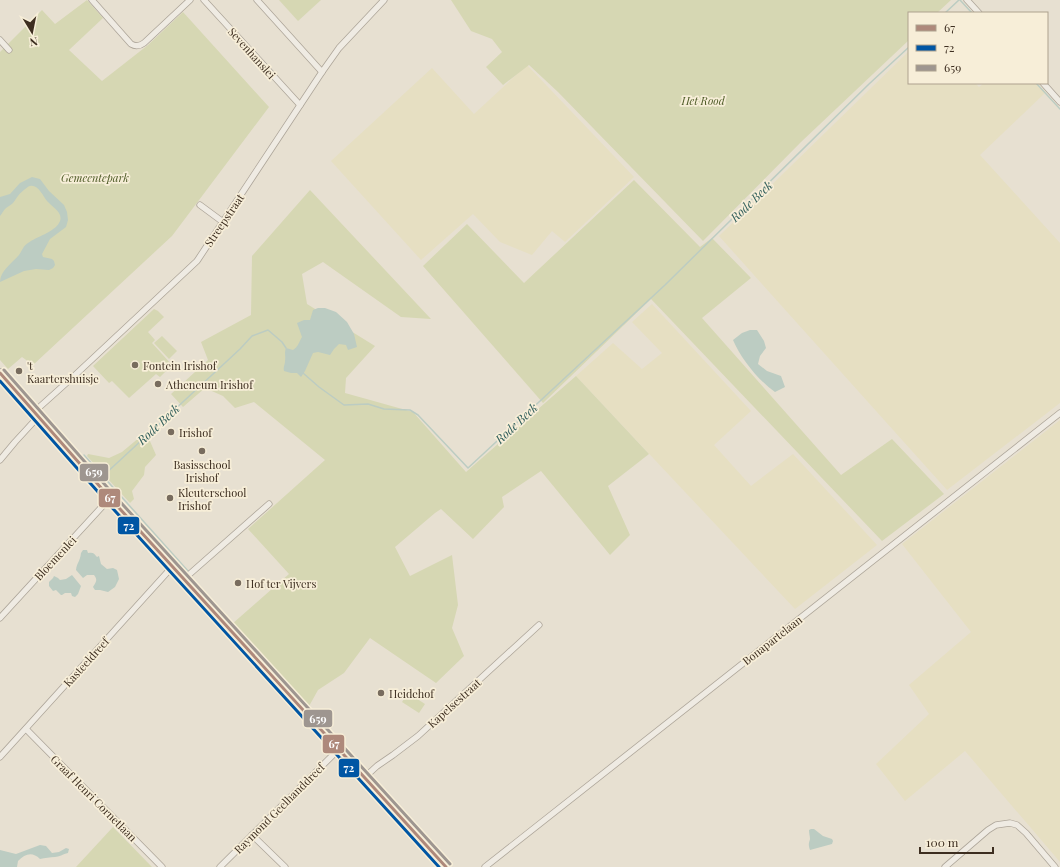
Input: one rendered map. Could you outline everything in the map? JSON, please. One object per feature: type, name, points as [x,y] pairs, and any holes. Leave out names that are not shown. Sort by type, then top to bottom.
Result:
[{"type":"main road","points":[[0,373],[110,498],[365,776],[446,867]]},
{"type":"street","points":[[92,0],[131,44],[136,46],[140,46],[144,43],[190,0]]},
{"type":"street","name":"Sevenhanslei","points":[[204,0],[300,105]]},
{"type":"street","points":[[257,0],[322,72]]},
{"type":"street","name":"Streepstraat","points":[[0,460],[36,414],[197,260],[339,48],[384,0]]},
{"type":"street","points":[[967,0],[978,12]]},
{"type":"street","points":[[0,40],[9,50]]},
{"type":"street","points":[[1044,84],[1060,102]]},
{"type":"street","points":[[200,205],[223,222]]},
{"type":"street","name":"Bonapartelaan","points":[[485,867],[1060,413]]},
{"type":"street","name":"Bloemenlei","points":[[0,618],[110,498]]},
{"type":"street","points":[[184,579],[269,504]]},
{"type":"street","name":"Kasteeldreef","points":[[0,758],[173,566]]},
{"type":"street","name":"Kapelsestraat","points":[[365,776],[418,736],[539,625]]},
{"type":"street","name":"Graaf Henri Cornetlaan","points":[[26,729],[162,867]]},
{"type":"street","name":"Raymond Geelhanddreef","points":[[220,867],[339,749]]},
{"type":"street","points":[[945,867],[996,824],[1010,823],[1017,825],[1026,833],[1055,867]]},
{"type":"street","points":[[252,835],[285,867]]},
{"type":"shaded area","points":[[908,52],[908,84],[976,84],[979,87],[983,84],[1038,84],[1046,92],[980,155],[1060,243],[1060,403],[947,490],[719,236]]},
{"type":"shaded area","points":[[527,65],[634,177],[565,242],[552,231],[532,255],[500,242],[473,214],[421,260],[331,161],[432,68],[474,114]]},
{"type":"shaded area","points":[[32,177],[40,179],[49,191],[64,205],[67,212],[68,220],[66,227],[50,239],[42,254],[43,257],[52,259],[55,265],[49,270],[36,269],[24,271],[0,282],[4,271],[25,246],[53,229],[59,223],[60,216],[57,210],[47,201],[38,189],[33,186],[29,186],[22,192],[0,216],[0,197],[10,194],[20,183]]},
{"type":"shaded area","points":[[652,304],[751,411],[714,445],[751,486],[793,454],[877,545],[795,609],[576,376],[613,343],[642,369],[662,353],[632,322]]},
{"type":"shaded area","points":[[325,308],[336,312],[347,322],[354,334],[357,347],[348,350],[346,345],[339,344],[330,355],[318,352],[313,353],[301,377],[297,373],[284,371],[286,348],[293,350],[295,349],[302,337],[297,323],[304,320],[310,320],[313,310]]},
{"type":"shaded area","points":[[750,330],[757,330],[764,341],[766,348],[760,356],[758,364],[767,371],[781,376],[785,387],[775,392],[757,376],[736,347],[733,340],[742,333]]},
{"type":"shaded area","points":[[1060,420],[1060,862],[965,751],[905,801],[876,764],[929,714],[909,685],[971,632],[902,544]]},
{"type":"shaded area","points":[[83,550],[87,550],[88,553],[93,553],[97,557],[99,556],[101,564],[107,569],[113,568],[117,570],[119,579],[115,587],[108,592],[95,590],[93,587],[96,582],[94,575],[87,575],[83,578],[76,570]]},
{"type":"shaded area","points":[[72,575],[81,586],[75,597],[72,596],[71,593],[61,595],[56,590],[53,591],[49,586],[49,582],[54,576],[60,580],[66,579]]},
{"type":"shaded area","points":[[814,829],[823,836],[832,839],[832,844],[810,850],[809,830]]},
{"type":"shaded area","points":[[40,845],[46,846],[52,853],[59,852],[66,848],[69,849],[68,853],[57,857],[40,859],[29,854],[18,861],[17,867],[0,867],[0,850],[16,854]]},
{"type":"green space","name":"Gemeentepark","points":[[87,0],[103,18],[69,50],[102,81],[148,45],[183,12],[269,107],[172,236],[33,365],[22,357],[8,369],[0,360],[0,52],[42,10],[55,24]]},
{"type":"green space","points":[[279,0],[321,0],[298,21]]},
{"type":"green space","name":"Het Rood","points":[[451,0],[951,0],[938,12],[908,12],[908,41],[801,142],[703,241],[558,92],[529,65],[503,85],[486,67],[502,52],[492,39],[471,31]]},
{"type":"green space","points":[[634,180],[700,247],[712,238],[751,278],[702,318],[841,475],[892,439],[944,494],[882,541],[651,299],[543,403],[423,266],[467,224],[524,283]]},
{"type":"green space","points":[[310,190],[431,319],[401,317],[323,262],[302,274],[307,304],[375,346],[346,378],[345,393],[413,412],[466,472],[576,376],[649,454],[608,486],[630,535],[610,555],[541,471],[502,497],[504,507],[473,539],[441,509],[435,513],[395,547],[410,576],[452,555],[458,605],[452,628],[464,656],[436,683],[370,638],[344,673],[318,690],[308,708],[232,624],[289,574],[248,529],[325,460],[254,402],[235,408],[223,396],[205,388],[183,407],[171,394],[208,360],[201,342],[251,315],[252,256]]},
{"type":"green space","points":[[154,309],[164,317],[148,332],[155,340],[152,343],[172,365],[160,377],[156,374],[129,398],[112,381],[109,383],[93,366]]},
{"type":"green space","points":[[162,336],[177,351],[169,359],[154,343]]},
{"type":"green space","points":[[146,432],[156,455],[145,467],[144,475],[132,491],[134,499],[130,503],[87,456],[88,454],[109,458],[122,452]]},
{"type":"green space","points":[[408,693],[425,704],[419,713],[402,702]]},
{"type":"green space","points":[[113,827],[152,867],[76,867]]},
{"type":"waterway","name":"Rode Beek","points":[[946,12],[959,0]]},
{"type":"waterway","name":"Rode Beek","points":[[960,0],[971,12]]},
{"type":"waterway","name":"Rode Beek","points":[[303,373],[344,405],[368,404],[384,409],[410,410],[418,415],[468,468],[665,285],[869,84],[908,48]]},
{"type":"waterway","name":"Rode Beek","points":[[1037,84],[1060,109]]},
{"type":"waterway","name":"Rode Beek","points":[[103,476],[240,349],[252,336],[268,330],[282,342],[286,348]]},
{"type":"waterway","points":[[84,455],[188,571]]},
{"type":"transit line","name":"659","points":[[4,370],[114,495],[450,864]]},
{"type":"transit line","name":"67","points":[[0,373],[110,498],[446,867]]},
{"type":"transit line","name":"72","points":[[0,381],[106,501],[439,867]]},
{"type":"place","name":"Fontein Irishof","points":[[135,365]]},
{"type":"place","name":"'t Kaartershuisje","points":[[19,371]]},
{"type":"place","name":"Atheneum Irishof","points":[[158,384]]},
{"type":"place","name":"Irishof","points":[[171,432]]},
{"type":"place","name":"Basisschool Irishof","points":[[202,451]]},
{"type":"place","name":"Kleuterschool Irishof","points":[[170,498]]},
{"type":"place","name":"Hof ter Vijvers","points":[[238,583]]},
{"type":"place","name":"Heidehof","points":[[381,693]]}]
